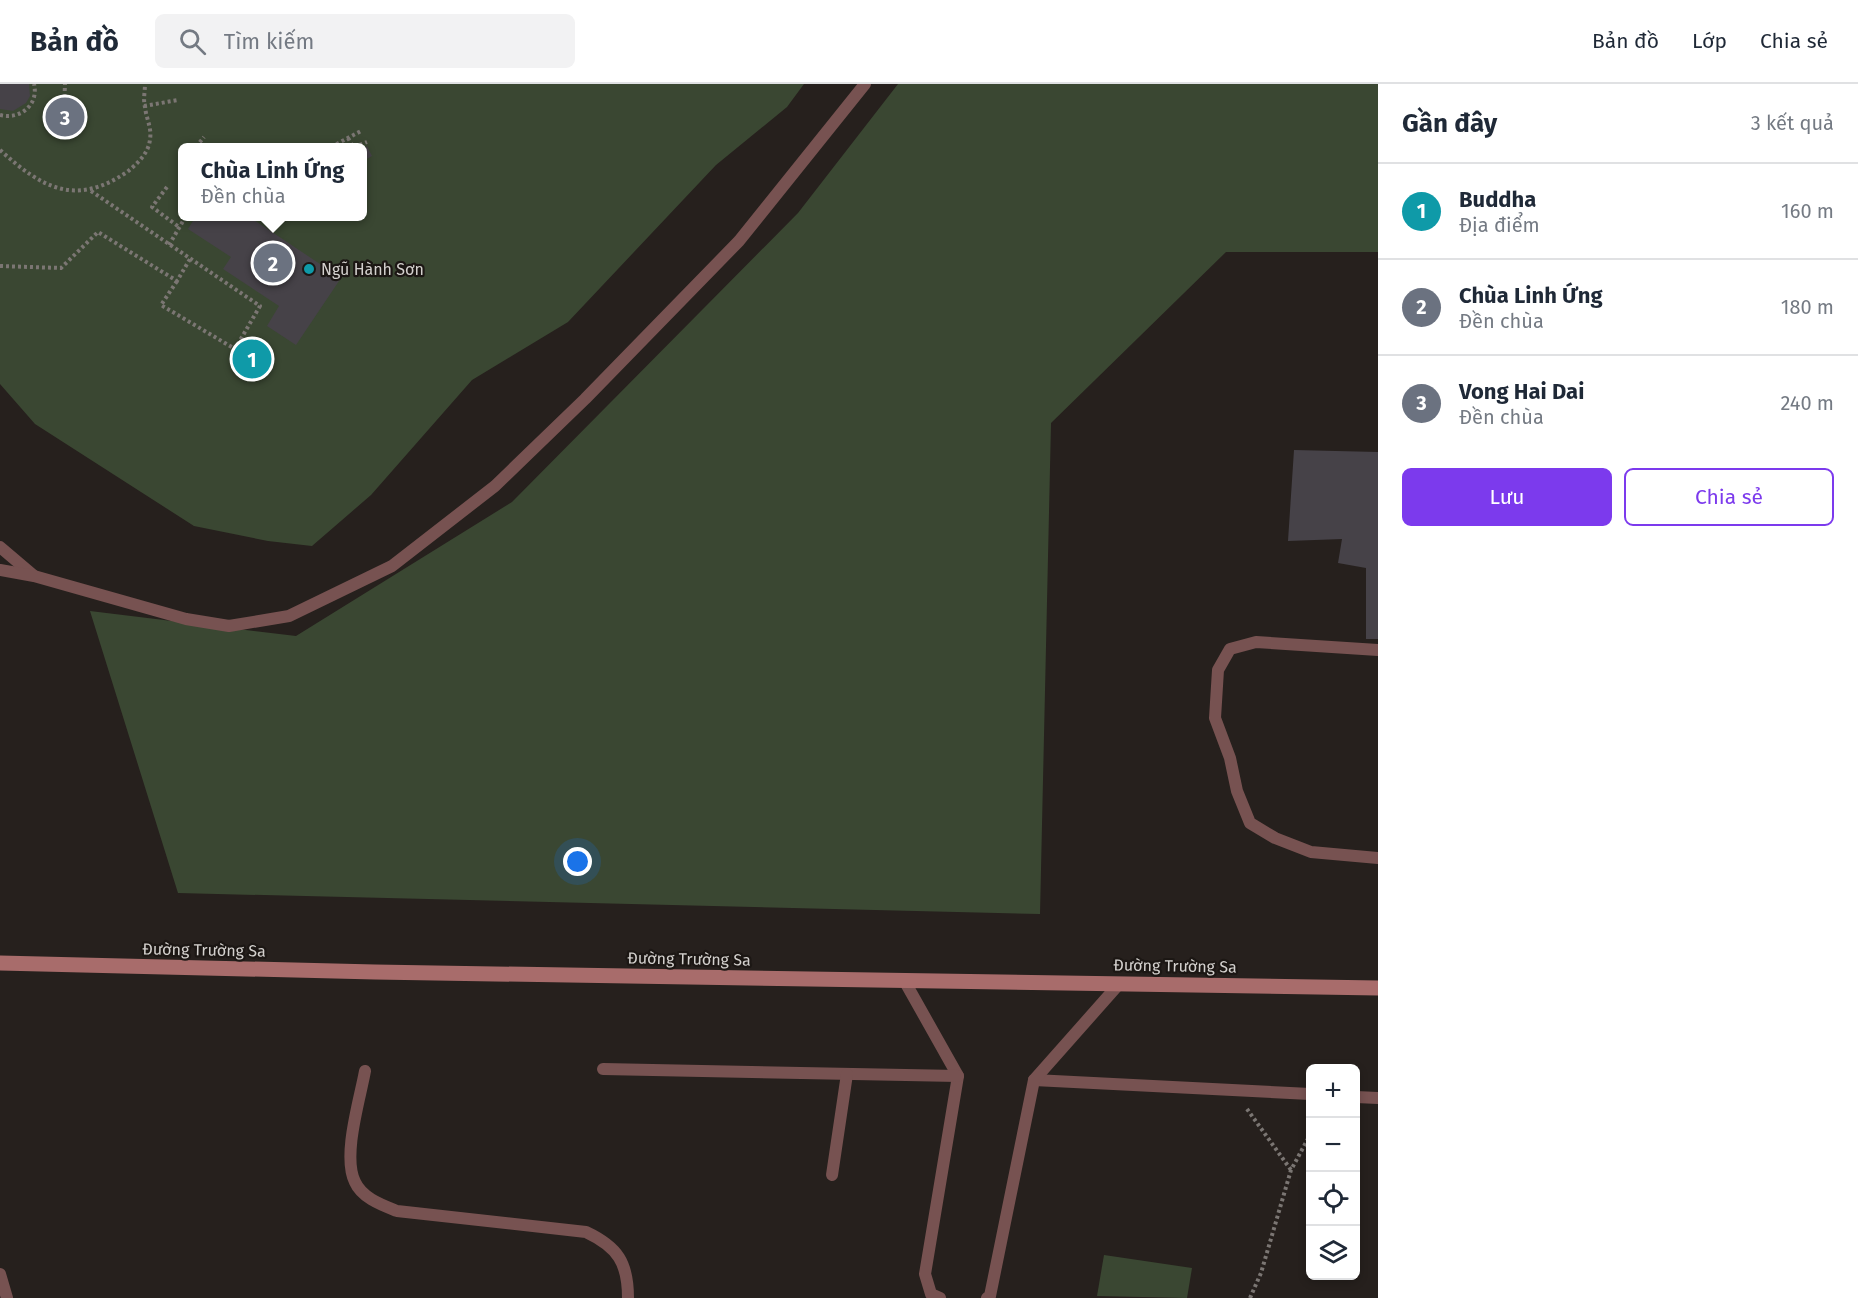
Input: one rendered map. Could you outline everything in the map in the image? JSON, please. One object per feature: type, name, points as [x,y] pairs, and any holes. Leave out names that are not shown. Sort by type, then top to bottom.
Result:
[{"type":"main road","name":"Đường Trường Sa","points":[[0,963],[1378,988]]},
{"type":"lane","points":[[0,570],[34,576],[186,620],[229,626],[288,616],[392,566],[495,486],[601,382],[739,241],[865,84]]},
{"type":"lane","points":[[0,547],[34,576]]},
{"type":"lane","points":[[1378,650],[1256,642],[1230,649],[1218,670],[1215,718],[1230,758],[1237,791],[1250,823],[1275,838],[1311,852],[1378,858]]},
{"type":"lane","points":[[904,980],[958,1076],[925,1274],[931,1294],[940,1298]]},
{"type":"lane","points":[[987,1298],[990,1296],[1034,1080],[1119,984]]},
{"type":"lane","points":[[603,1069],[958,1076]]},
{"type":"lane","points":[[365,1071],[350,1166],[355,1184],[372,1201],[397,1211],[586,1232],[604,1241],[618,1254],[628,1276],[628,1298]]},
{"type":"lane","points":[[832,1175],[847,1074]]},
{"type":"lane","points":[[1034,1080],[1306,1094]]},
{"type":"lane","points":[[1360,1097],[1378,1098]]},
{"type":"lane","points":[[0,1274],[7,1298]]},
{"type":"path","points":[[0,115],[9,117],[25,111],[34,98],[34,84]]},
{"type":"path","points":[[64,109],[65,84]]},
{"type":"path","points":[[0,150],[39,182],[70,191],[91,191],[111,183],[136,165],[147,150],[150,138],[144,106],[145,84]]},
{"type":"path","points":[[144,106],[178,100]]},
{"type":"path","points":[[339,143],[361,131]]},
{"type":"path","points":[[199,143],[204,137]]},
{"type":"path","points":[[348,138],[351,143]]},
{"type":"path","points":[[167,187],[152,207],[179,227]]},
{"type":"path","points":[[91,191],[260,306],[235,349],[162,305],[190,259]]},
{"type":"path","points":[[169,244],[183,221]]},
{"type":"path","points":[[0,266],[62,268],[98,232],[177,281]]},
{"type":"path","points":[[1233,1089],[1291,1170]]},
{"type":"path","points":[[1250,1298],[1261,1273],[1291,1170],[1306,1144]]},
{"type":"green space","name":"Ngũ Hành Sơn","points":[[0,84],[804,84],[787,107],[716,165],[568,322],[472,380],[371,495],[312,546],[268,541],[194,526],[35,424],[0,384]]},
{"type":"green space","points":[[898,84],[1378,84],[1378,252],[1226,252],[1051,423],[1040,914],[178,893],[90,611],[296,636],[512,502],[798,213]]},
{"type":"green space","points":[[1104,1255],[1192,1268],[1187,1298],[1097,1296]]},
{"type":"building","points":[[0,84],[29,84],[30,96],[26,103],[13,111],[0,109]]},
{"type":"building","points":[[58,108],[74,111],[72,126],[56,124]]},
{"type":"building","points":[[367,146],[372,156],[367,159]]},
{"type":"building","points":[[193,221],[256,221],[341,278],[296,345],[267,326],[279,306],[223,269],[231,257],[188,229]]},
{"type":"building","points":[[1294,450],[1378,452],[1378,639],[1366,639],[1366,568],[1338,563],[1342,539],[1288,541]]},
{"type":"place","name":"Vong Hai Dai","points":[[65,117]]},
{"type":"place","name":"Chùa Linh Ứng","points":[[273,263]]},
{"type":"place","name":"Ngũ Hành Sơn","points":[[309,269]]},
{"type":"place","name":"Buddha","points":[[252,359]]}]
